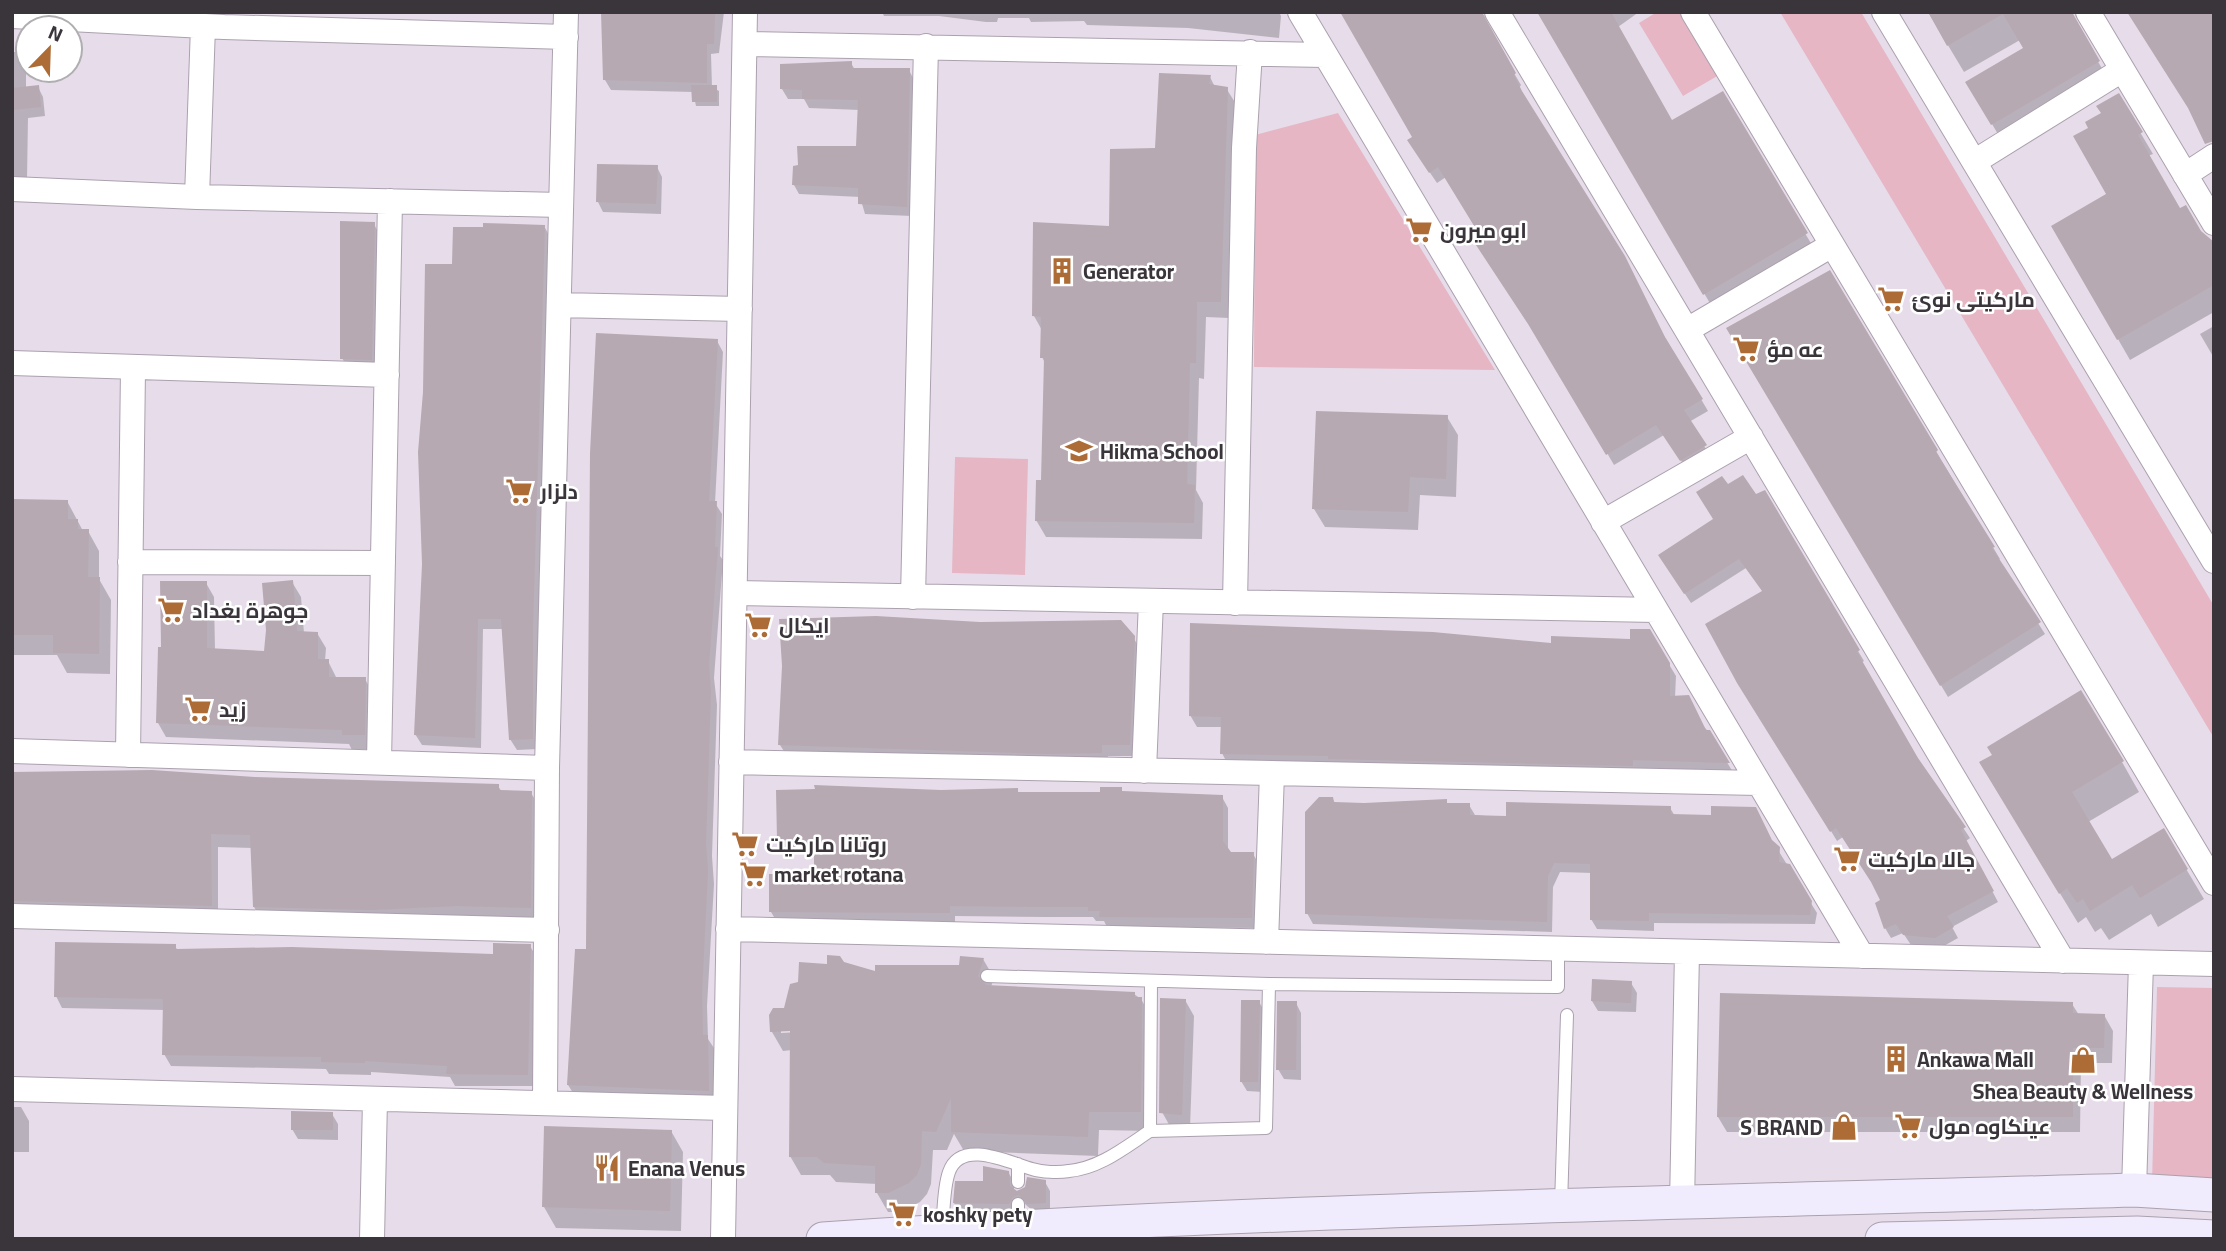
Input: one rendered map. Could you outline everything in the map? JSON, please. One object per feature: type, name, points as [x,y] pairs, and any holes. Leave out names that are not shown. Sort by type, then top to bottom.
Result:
[{"type":"street","points":[[545,1103],[547,768],[566,12]]},
{"type":"street","points":[[723,1239],[745,12]]},
{"type":"street","points":[[1300,12],[1862,956]]},
{"type":"street","points":[[1497,12],[2063,961]]},
{"type":"street","points":[[1693,12],[2214,883]]},
{"type":"street","points":[[1884,12],[2214,561]]},
{"type":"street","points":[[2088,12],[2214,223]]},
{"type":"street","points":[[12,16],[566,37]]},
{"type":"street","points":[[197,197],[219,22]]},
{"type":"street","points":[[745,44],[1325,55]]},
{"type":"street","points":[[913,597],[926,46]]},
{"type":"street","points":[[1235,603],[1244,148],[1250,52]]},
{"type":"street","points":[[1974,162],[2122,70]]},
{"type":"street","points":[[2185,175],[2214,156]]},
{"type":"street","points":[[12,189],[197,197],[561,205]]},
{"type":"street","points":[[379,762],[390,201]]},
{"type":"street","points":[[1687,330],[1832,245]]},
{"type":"street","points":[[559,305],[740,309]]},
{"type":"street","points":[[12,363],[133,369],[387,375]]},
{"type":"street","points":[[128,755],[133,369]]},
{"type":"street","points":[[1603,522],[1751,437]]},
{"type":"street","points":[[130,562],[383,563]]},
{"type":"street","points":[[734,593],[1656,610]]},
{"type":"street","points":[[1144,771],[1151,601]]},
{"type":"street","points":[[12,751],[547,768]]},
{"type":"street","points":[[732,762],[1759,783]]},
{"type":"street","points":[[1266,942],[1272,773]]},
{"type":"street","points":[[12,916],[547,930]]},
{"type":"street","points":[[728,929],[2214,964]]},
{"type":"street","points":[[1682,1204],[1687,952]]},
{"type":"street","points":[[2134,1190],[2141,963]]},
{"type":"street","points":[[12,1089],[725,1108]]},
{"type":"street","points":[[372,1239],[375,1099]]},
{"type":"street","points":[[822,1239],[942,1231],[1018,1215],[1165,1228],[1561,1205],[1682,1204],[2134,1190],[2214,1195]]},
{"type":"street","points":[[1882,1239],[2137,1233],[2214,1237]]},
{"type":"lane","points":[[987,976],[1558,988],[1558,950]]},
{"type":"lane","points":[[1150,1131],[1151,981]]},
{"type":"lane","points":[[942,1231],[950,1169],[961,1158],[975,1154],[1034,1170],[1066,1172],[1092,1168],[1150,1131],[1265,1128],[1269,984]]},
{"type":"lane","points":[[1561,1205],[1567,1015]]},
{"type":"lane","points":[[1018,1164],[1018,1182]]},
{"type":"shaded area","points":[[1657,12],[1698,12],[1731,68],[1683,96],[1639,23]]},
{"type":"shaded area","points":[[1780,12],[1861,12],[2214,606],[2214,738]]},
{"type":"shaded area","points":[[1338,113],[1495,370],[1254,367],[1255,135]]},
{"type":"shaded area","points":[[955,457],[1028,459],[1025,575],[952,573]]},
{"type":"shaded area","points":[[2157,987],[2214,988],[2214,1185],[2152,1183]]},
{"type":"building","points":[[601,12],[715,12],[714,44],[707,44],[707,83],[603,80]]},
{"type":"building","points":[[1340,12],[1482,12],[1516,73],[1514,75],[1522,91],[1625,256],[1665,337],[1703,399],[1684,410],[1707,445],[1680,461],[1656,425],[1606,455],[1528,324],[1472,239],[1479,234],[1438,167],[1429,173],[1407,140],[1412,137]]},
{"type":"building","points":[[1537,12],[1611,12],[1672,120],[1723,91],[1808,233],[1703,295]]},
{"type":"building","points":[[1928,12],[2072,12],[2100,61],[1991,125],[1965,82],[2023,48],[2003,14],[1947,46]]},
{"type":"building","points":[[2127,12],[2214,12],[2214,141],[2205,144],[2188,108]]},
{"type":"building","points":[[852,61],[852,68],[910,68],[907,207],[858,204],[858,188],[792,185],[793,166],[798,165],[797,146],[856,146],[858,100],[802,99],[802,90],[780,89],[780,64]]},
{"type":"building","points":[[1159,73],[1211,75],[1209,84],[1228,87],[1221,302],[1197,302],[1196,363],[1190,363],[1187,484],[1195,485],[1194,523],[1035,521],[1036,480],[1041,480],[1044,358],[1040,358],[1041,317],[1032,316],[1033,222],[1109,226],[1110,149],[1155,148]]},
{"type":"building","points":[[39,85],[41,107],[12,110],[12,88]]},
{"type":"building","points":[[691,85],[717,85],[717,102],[692,102]]},
{"type":"building","points":[[2119,93],[2143,132],[2138,135],[2180,208],[2186,205],[2201,231],[2214,242],[2214,285],[2117,340],[2051,226],[2106,194],[2073,136],[2088,128],[2085,122],[2101,113],[2096,106]]},
{"type":"building","points":[[597,164],[658,165],[656,204],[596,202]]},
{"type":"building","points":[[340,221],[375,222],[372,360],[340,359]]},
{"type":"building","points":[[483,223],[545,225],[533,627],[533,739],[509,740],[501,619],[478,619],[475,738],[414,735],[422,564],[418,452],[423,392],[425,264],[452,264],[453,227],[483,227]]},
{"type":"building","points":[[1830,270],[1995,547],[1992,548],[2041,622],[1940,686],[1726,328]]},
{"type":"building","points":[[596,333],[718,339],[709,501],[717,501],[715,547],[718,547],[709,665],[711,692],[706,843],[708,871],[702,993],[703,1035],[708,1035],[709,1091],[567,1085],[575,949],[586,949],[590,453]]},
{"type":"building","points":[[1316,411],[1448,415],[1446,479],[1410,477],[1408,512],[1312,509]]},
{"type":"building","points":[[1743,475],[1756,494],[1765,490],[1860,650],[1857,652],[1918,758],[1966,827],[1961,830],[1994,891],[1947,916],[1954,927],[1935,938],[1903,935],[1896,924],[1884,929],[1875,903],[1880,900],[1871,882],[1836,828],[1830,832],[1737,683],[1705,624],[1762,591],[1739,559],[1684,594],[1658,555],[1713,519],[1696,492],[1722,476],[1728,484]]},
{"type":"building","points":[[12,499],[68,500],[68,519],[78,519],[78,529],[89,529],[88,577],[100,577],[99,654],[53,653],[53,635],[12,635]]},
{"type":"building","points":[[293,580],[297,631],[318,632],[318,659],[329,659],[329,677],[366,677],[365,735],[342,735],[342,730],[156,723],[158,647],[161,647],[160,581],[207,581],[207,648],[264,651],[266,630],[262,583]]},
{"type":"building","points":[[876,616],[980,622],[1121,620],[1135,636],[1130,745],[1102,745],[1102,753],[1045,754],[778,745],[782,666],[779,619]]},
{"type":"building","points":[[1190,623],[1433,632],[1551,643],[1551,636],[1630,639],[1630,629],[1650,629],[1670,663],[1670,696],[1689,695],[1706,730],[1710,730],[1730,763],[1633,760],[1633,766],[1220,754],[1221,717],[1189,716]]},
{"type":"building","points":[[2081,690],[2124,761],[2072,792],[2112,859],[2164,828],[2188,869],[2140,898],[2132,885],[2090,911],[2083,899],[2077,903],[2067,888],[2059,894],[1979,762],[1992,755],[1987,747]]},
{"type":"building","points":[[152,770],[255,777],[499,784],[499,790],[532,791],[531,908],[457,906],[370,910],[253,907],[250,835],[211,834],[212,906],[12,901],[12,772]]},
{"type":"building","points":[[814,785],[941,790],[1018,788],[1018,792],[1100,792],[1100,787],[1122,787],[1122,791],[1223,795],[1223,841],[1231,852],[1254,852],[1252,918],[1099,917],[1100,911],[1088,911],[1088,907],[950,906],[950,913],[769,912],[769,874],[814,874],[814,840],[777,841],[776,790],[815,789]]},
{"type":"building","points":[[1319,797],[1333,797],[1334,802],[1364,803],[1447,799],[1447,803],[1470,803],[1470,815],[1506,816],[1506,802],[1671,806],[1671,814],[1711,815],[1711,806],[1756,807],[1772,840],[1780,847],[1779,862],[1790,864],[1812,901],[1810,915],[1649,913],[1649,921],[1590,920],[1590,864],[1554,863],[1548,876],[1547,922],[1305,914],[1305,812]]},
{"type":"building","points":[[55,942],[176,944],[176,949],[292,947],[493,954],[493,943],[531,944],[528,1075],[446,1074],[447,1066],[365,1061],[321,1062],[321,1057],[162,1055],[163,999],[54,997]]},
{"type":"building","points":[[827,955],[840,956],[844,962],[875,971],[875,965],[959,965],[960,956],[984,958],[978,976],[986,985],[1135,992],[1135,997],[1142,997],[1141,1112],[1089,1112],[1088,1137],[951,1132],[951,1098],[936,1132],[922,1131],[921,1164],[917,1175],[909,1183],[888,1193],[875,1193],[875,1166],[824,1163],[817,1157],[789,1157],[790,1031],[770,1032],[769,1015],[773,1008],[784,1008],[790,984],[798,982],[799,962],[827,964]]},
{"type":"building","points":[[1592,979],[1632,981],[1631,1003],[1591,1001]]},
{"type":"building","name":"Ankawa Mall","points":[[1720,993],[2073,1002],[2073,1013],[2105,1014],[2104,1048],[2073,1048],[2073,1117],[1717,1117]]},
{"type":"building","points":[[1160,998],[1186,999],[1182,1115],[1159,1113]]},
{"type":"building","points":[[1241,1000],[1260,1000],[1258,1082],[1240,1082]]},
{"type":"building","points":[[1277,1001],[1297,1001],[1296,1070],[1276,1070]]},
{"type":"building","points":[[291,1111],[333,1112],[333,1130],[291,1130]]},
{"type":"building","name":"Enana Venus","points":[[544,1126],[672,1130],[670,1211],[542,1207]]},
{"type":"building","points":[[983,1166],[1009,1171],[1010,1186],[1017,1191],[1025,1187],[1027,1177],[1046,1180],[1046,1203],[1027,1204],[1019,1195],[1013,1197],[1009,1204],[953,1203],[955,1181],[983,1181]]},
{"type":"place","name":"ابو ميرون","points":[[1419,230]]},
{"type":"place","name":"Generator","points":[[1062,271]]},
{"type":"place","name":"مارکیتی نوئ","points":[[1891,299]]},
{"type":"place","name":"عه مؤ","points":[[1746,349]]},
{"type":"place","name":"Hikma School","points":[[1079,451]]},
{"type":"place","name":"دلزار","points":[[519,491]]},
{"type":"place","name":"جوهرة بغداد","points":[[171,610]]},
{"type":"place","name":"ايكال","points":[[758,625]]},
{"type":"place","name":"زيد","points":[[198,709]]},
{"type":"place","name":"روتانا ماركيت","points":[[745,844]]},
{"type":"place","name":"جالا ماركيت","points":[[1847,859]]},
{"type":"place","name":"market rotana","points":[[753,874]]},
{"type":"place","name":"Ankawa Mall","points":[[1896,1059]]},
{"type":"place","name":"Shea Beauty & Wellness","points":[[2083,1060]]},
{"type":"place","name":"عينكاوه مول","points":[[1908,1126]]},
{"type":"place","name":"S BRAND","points":[[1844,1127]]},
{"type":"place","name":"Enana Venus","points":[[607,1168]]},
{"type":"place","name":"koshky pety","points":[[902,1214]]}]
